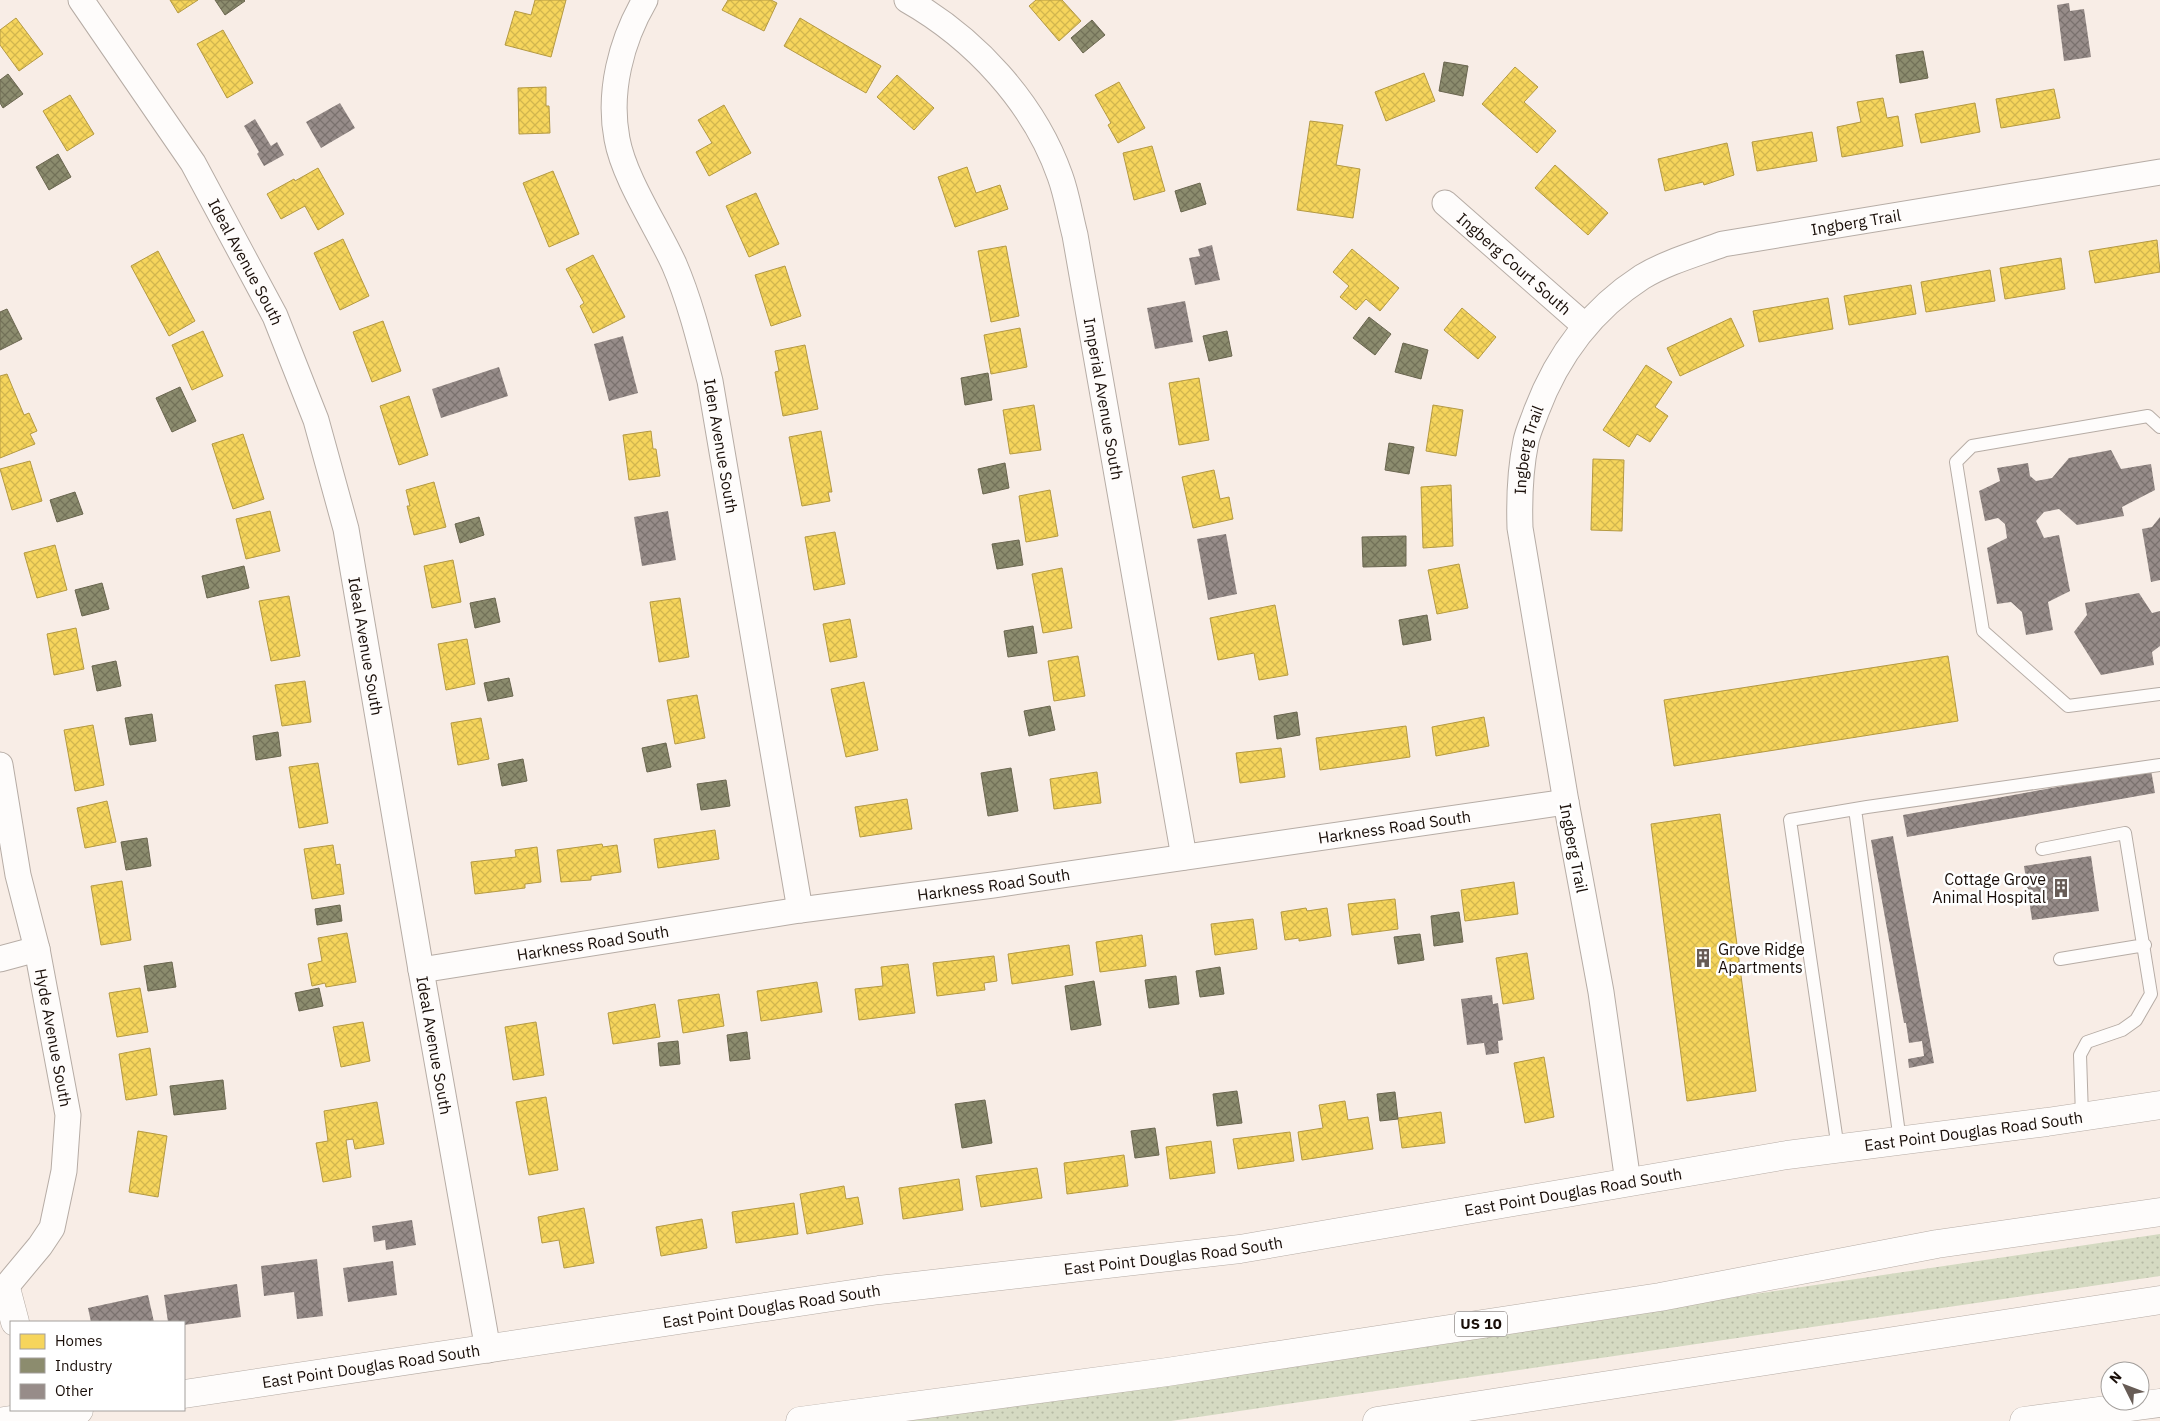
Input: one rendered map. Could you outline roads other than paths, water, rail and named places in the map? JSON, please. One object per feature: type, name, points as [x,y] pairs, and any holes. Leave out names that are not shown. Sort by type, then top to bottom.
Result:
[{"type":"main road","name":"East Point Douglas Road South","points":[[185,1394],[879,1290],[1240,1249],[1787,1155],[2160,1105]]},
{"type":"main road","name":"US 10","points":[[800,1421],[1167,1372],[1660,1297],[1937,1244],[2160,1212]]},
{"type":"main road","points":[[3,1291],[15,1321]]},
{"type":"main road","points":[[1377,1421],[2160,1300]]},
{"type":"main road","points":[[2024,1421],[2160,1403]]},
{"type":"main road","points":[[4,1421],[72,1411]]},
{"type":"street","name":"Ideal Avenue South","points":[[81,0],[193,163],[275,316],[316,420],[346,529],[488,1350]]},
{"type":"street","name":"Iden Avenue South","points":[[645,0],[625,43],[617,72],[614,106],[617,140],[628,172],[674,266],[700,338],[711,390],[800,910]]},
{"type":"street","name":"Imperial Avenue South","points":[[907,0],[953,31],[1012,91],[1038,128],[1060,176],[1075,236],[1184,857]]},
{"type":"street","name":"Ingberg Trail","points":[[1628,1182],[1601,992],[1566,802],[1520,528],[1519,486],[1526,439],[1543,394],[1559,362],[1584,325],[1615,297],[1643,276],[1680,259],[1723,244],[2160,172]]},
{"type":"street","name":"Ingberg Court South","points":[[1445,203],[1584,325]]},
{"type":"street","name":"Hyde Avenue South","points":[[0,766],[18,875],[37,949],[68,1115],[64,1171],[52,1228],[40,1246],[3,1291]]},
{"type":"street","name":"Harkness Road South","points":[[421,970],[800,910],[993,885],[1566,802]]},
{"type":"street","points":[[0,959],[37,949]]},
{"type":"lane","points":[[2160,427],[2148,416],[1981,444],[1972,446],[1956,462],[1983,630],[2068,706],[2160,694]]},
{"type":"lane","points":[[1838,1148],[1790,820],[2160,765]]},
{"type":"lane","points":[[1855,809],[1900,1141]]},
{"type":"lane","points":[[2042,850],[2125,833],[2145,945],[2152,994],[2136,1020],[2122,1030],[2087,1042],[2080,1056],[2082,1116]]},
{"type":"lane","points":[[2060,959],[2145,945]]},
{"type":"place","name":"Cottage Grove Animal Hospital","points":[[2061,888]]},
{"type":"place","name":"Grove Ridge Apartments","points":[[1703,958]]}]
